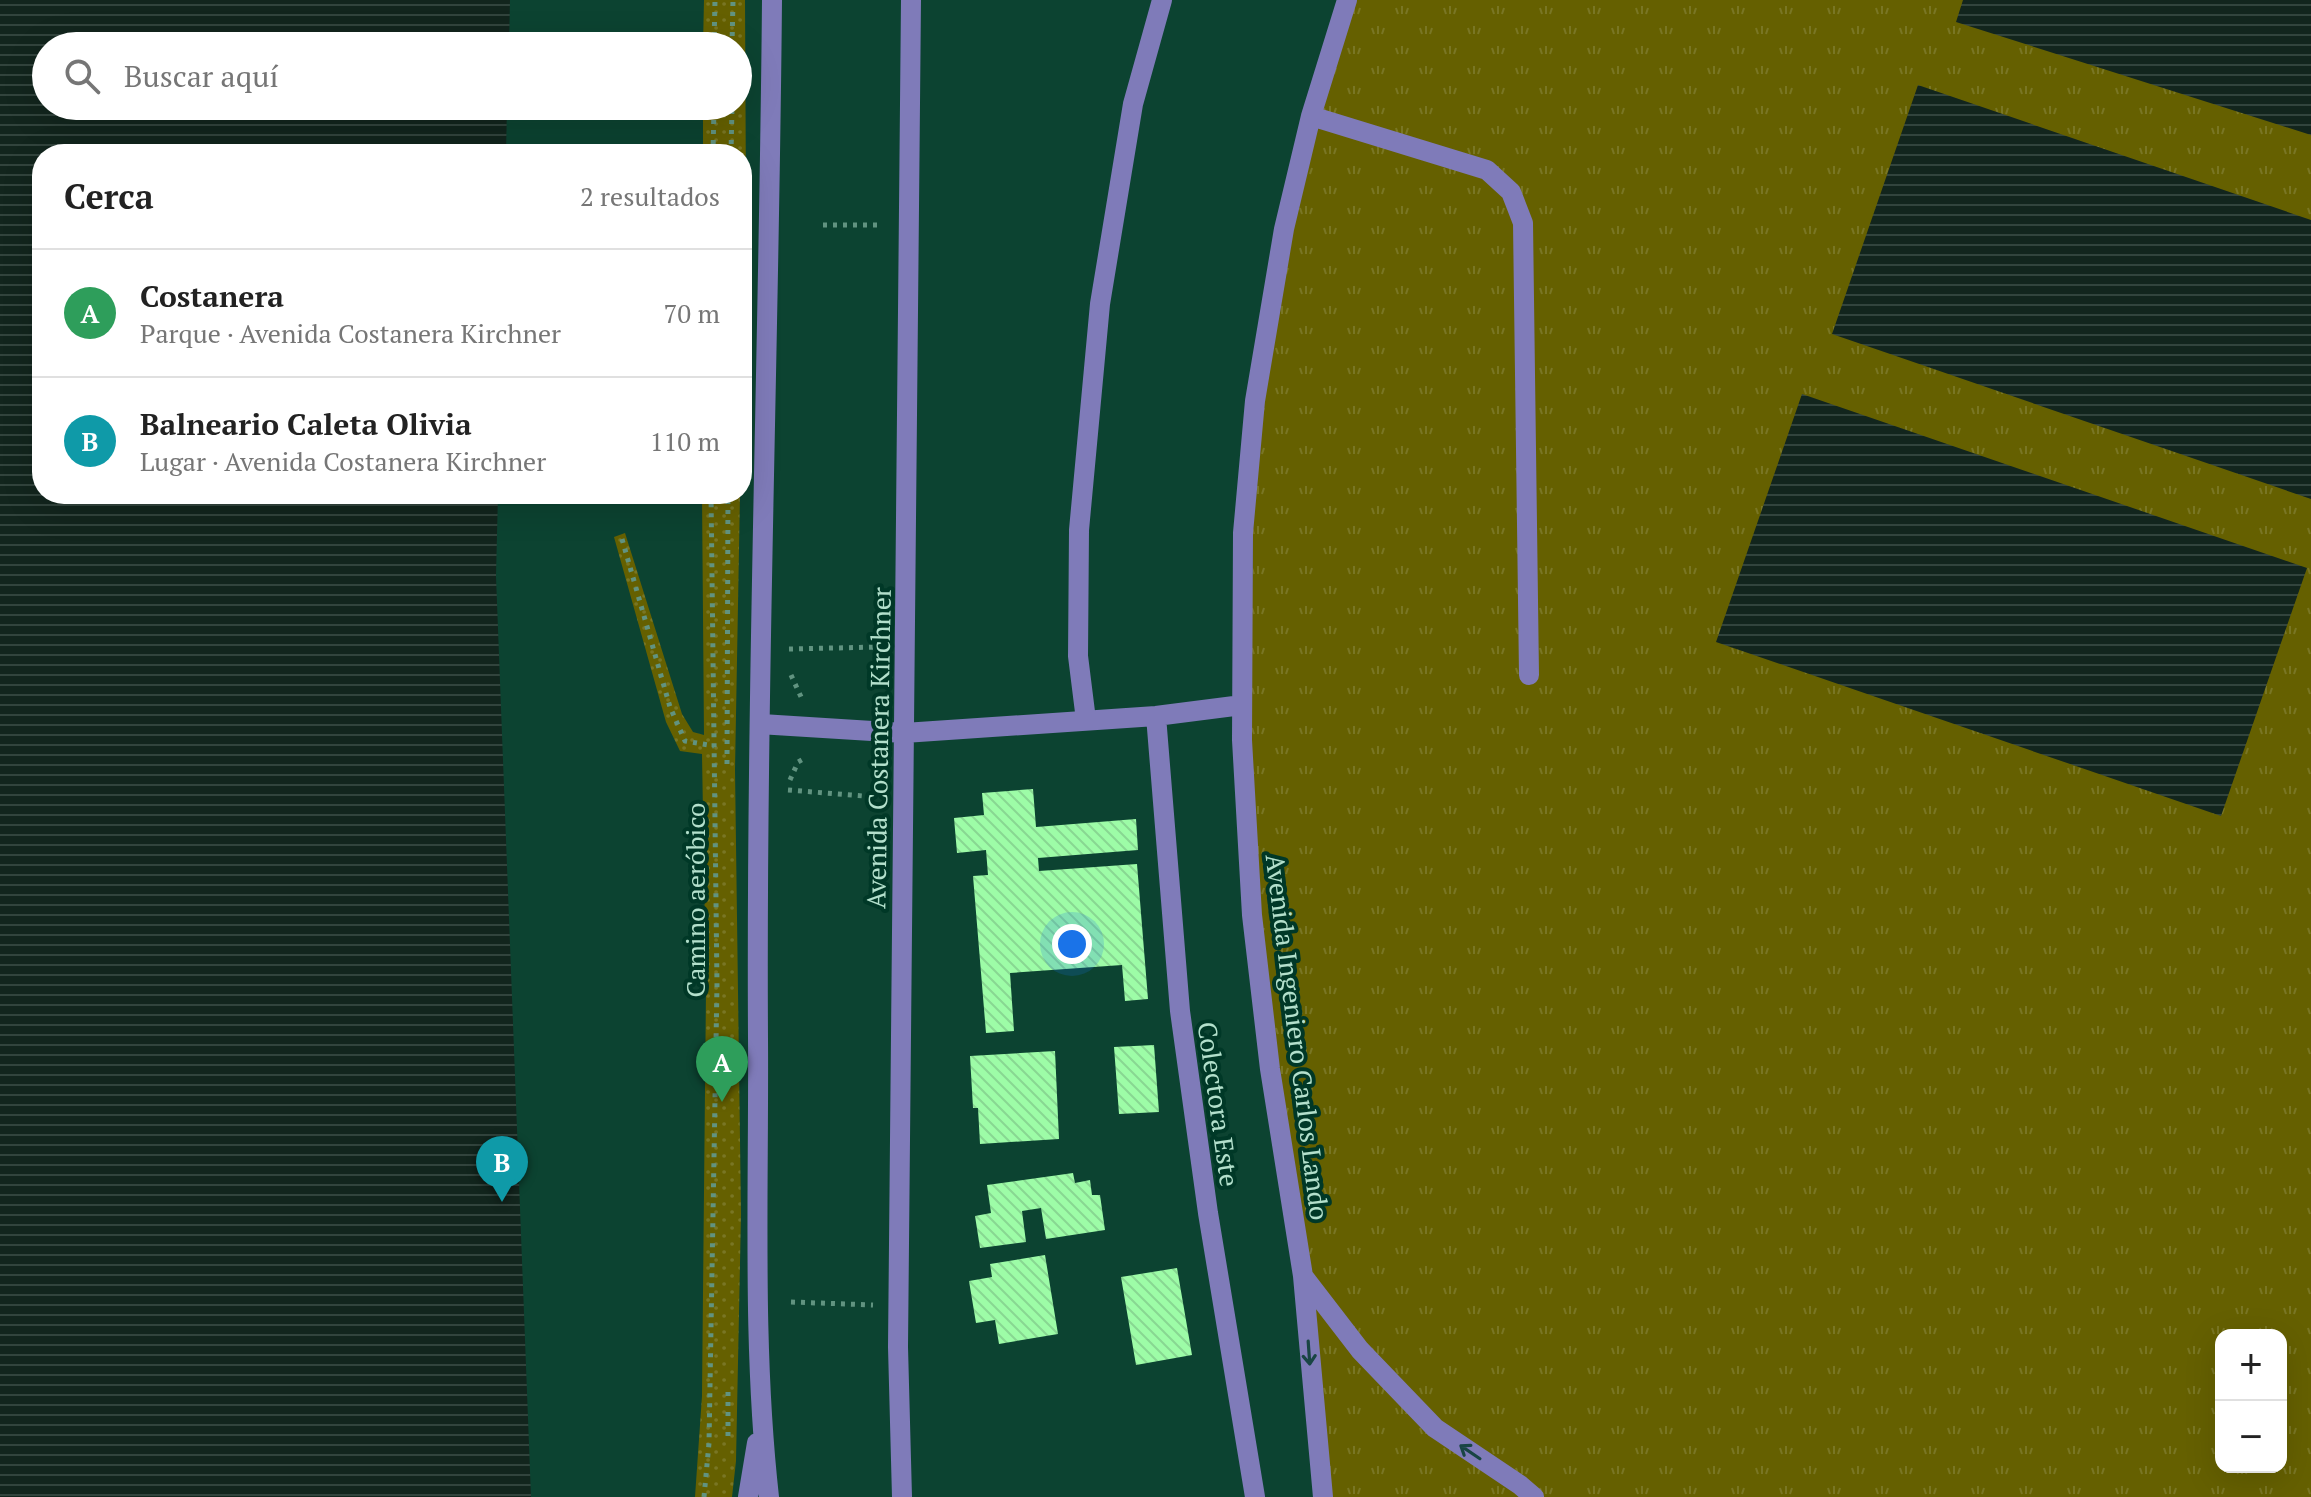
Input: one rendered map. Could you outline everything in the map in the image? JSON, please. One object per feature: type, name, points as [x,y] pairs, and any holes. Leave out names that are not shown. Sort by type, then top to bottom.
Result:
[{"type":"street","points":[[769,1497],[760,1419],[757,829],[770,258],[772,0]]},
{"type":"street","name":"Avenida Costanera Kirchner","points":[[902,1497],[898,1347],[911,0]]},
{"type":"street","points":[[1086,720],[1078,656],[1079,530],[1100,304],[1133,104],[1162,0]]},
{"type":"street","name":"Avenida Ingeniero Carlos Lando","points":[[1323,1497],[1303,1276],[1270,1069],[1252,915],[1242,705],[1243,533],[1255,401],[1284,229],[1311,116],[1347,0]]},
{"type":"street","points":[[1311,116],[1487,170],[1511,192],[1523,223],[1529,675]]},
{"type":"street","points":[[760,724],[904,733],[1156,716],[1242,705]]},
{"type":"street","name":"Colectora Este","points":[[1156,716],[1180,1011],[1208,1213],[1255,1497]]},
{"type":"street","name":"Avenida Ingeniero Carlos Lando","points":[[1303,1276],[1360,1350],[1435,1428],[1534,1497]]},
{"type":"street","points":[[748,1497],[760,1419]]},
{"type":"path","points":[[714,32],[715,0]]},
{"type":"path","points":[[732,32],[733,0]]},
{"type":"path","points":[[713,144],[714,120]]},
{"type":"path","points":[[731,144],[732,120]]},
{"type":"path","points":[[823,225],[886,225]]},
{"type":"path","name":"Camino aeróbico","points":[[704,1497],[709,1443],[717,985],[711,504]]},
{"type":"path","points":[[622,539],[670,707],[685,741],[714,746]]},
{"type":"path","points":[[789,649],[880,647]]},
{"type":"path","points":[[788,792],[881,797]]},
{"type":"path","points":[[791,1302],[882,1305]]},
{"type":"green space","points":[[704,0],[745,0],[745,32],[703,32]]},
{"type":"green space","points":[[1349,0],[2311,0],[2311,1497],[1321,1497],[1248,852],[1255,401],[1311,116]]},
{"type":"green space","points":[[703,120],[746,120],[746,144],[703,144]]},
{"type":"green space","points":[[702,504],[740,504],[735,770],[741,1214],[736,1461],[732,1497],[695,1497],[702,1396],[706,990],[702,754],[680,751],[666,722],[614,537],[625,533],[682,714],[693,732],[704,735]]},
{"type":"shaded area","points":[[0,0],[510,0],[509,32],[32,32],[32,120],[507,120],[506,144],[32,144],[32,504],[498,504],[496,576],[531,1497],[0,1497]]},
{"type":"shaded area","points":[[1963,0],[2311,0],[2311,135],[1956,22]]},
{"type":"shaded area","points":[[1918,85],[2311,220],[2311,499],[1832,334]]},
{"type":"shaded area","points":[[1802,394],[2307,568],[2221,816],[1716,642]]},
{"type":"building","points":[[1033,789],[1036,827],[1136,819],[1138,850],[1038,858],[1039,871],[1137,864],[1148,999],[1125,1001],[1122,965],[1010,973],[1014,1031],[986,1033],[973,876],[988,875],[986,850],[957,853],[954,818],[984,815],[982,793]]},
{"type":"building","points":[[1154,1045],[1159,1112],[1119,1114],[1114,1047]]},
{"type":"building","points":[[1055,1051],[1059,1139],[980,1144],[978,1108],[973,1108],[970,1056]]},
{"type":"building","points":[[1073,1173],[1075,1183],[1090,1180],[1092,1195],[1100,1195],[1105,1230],[1046,1239],[1041,1208],[1022,1211],[1026,1242],[980,1248],[975,1216],[991,1213],[987,1185]]},
{"type":"building","points":[[1045,1255],[1058,1334],[999,1344],[995,1320],[976,1323],[969,1281],[992,1277],[990,1264]]},
{"type":"building","points":[[1177,1268],[1192,1355],[1136,1365],[1121,1277]]},
{"type":"place","name":"Costanera","points":[[722,1102]]},
{"type":"place","name":"Balneario Caleta Olivia","points":[[502,1202]]}]
